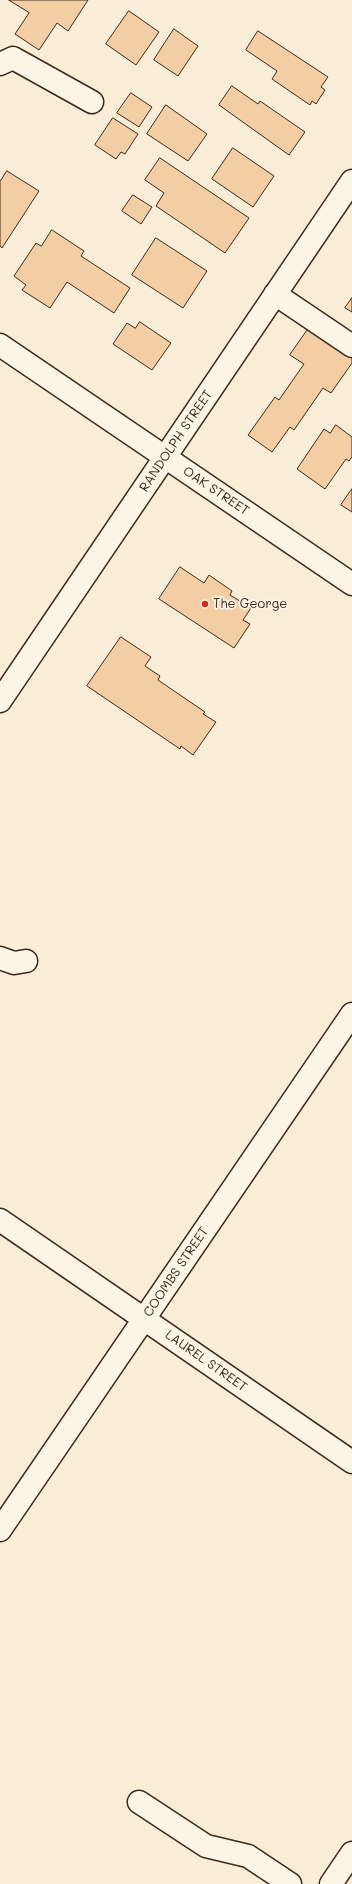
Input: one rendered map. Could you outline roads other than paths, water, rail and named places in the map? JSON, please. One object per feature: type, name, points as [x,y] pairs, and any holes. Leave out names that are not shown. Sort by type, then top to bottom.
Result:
[{"type":"street","points":[[0,64],[13,58],[92,102]]},
{"type":"street","name":"RANDOLPH STREET","points":[[0,701],[352,181]]},
{"type":"street","points":[[275,294],[352,346]]},
{"type":"street","name":"OAK STREET","points":[[0,345],[352,584]]},
{"type":"street","points":[[0,958],[14,963],[26,961]]},
{"type":"street","name":"COOMBS STREET","points":[[0,1530],[352,1014]]},
{"type":"street","name":"LAUREL STREET","points":[[0,1220],[352,1462]]},
{"type":"street","points":[[139,1802],[206,1846],[248,1856],[290,1884]]},
{"type":"street","points":[[330,1884],[352,1853]]},
{"type":"place","name":"The George","points":[[205,604]]}]
